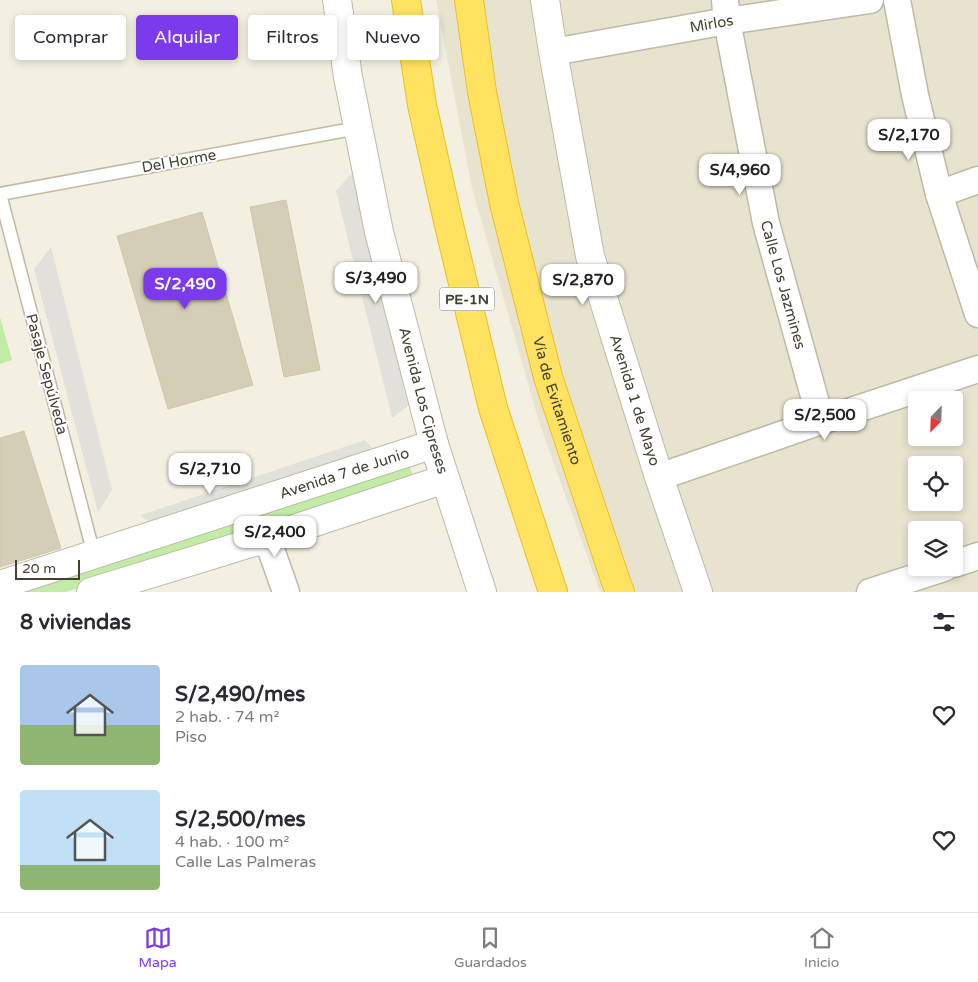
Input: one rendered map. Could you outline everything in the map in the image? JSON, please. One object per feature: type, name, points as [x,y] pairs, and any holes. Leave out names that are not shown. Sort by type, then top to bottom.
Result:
[{"type":"highway","name":"PE-1N","points":[[406,0],[422,105],[491,399],[553,592]]},
{"type":"highway","name":"Vía de Evitamiento","points":[[469,0],[482,92],[504,203],[543,358],[620,592]]},
{"type":"street","name":"Avenida Los Cipreses","points":[[337,0],[348,77],[379,232],[444,479],[482,592]]},
{"type":"street","name":"Avenida 1 de Mayo","points":[[545,0],[590,256],[659,477],[698,592]]},
{"type":"street","name":"Mirlos","points":[[553,52],[726,11],[870,0]]},
{"type":"street","points":[[897,0],[915,95],[939,194],[978,314]]},
{"type":"street","name":"Calle Los Jazmines","points":[[726,11],[766,223],[822,421]]},
{"type":"street","points":[[939,194],[978,180]]},
{"type":"street","points":[[659,477],[978,369]]},
{"type":"street","name":"Avenida 7 de Junio","points":[[0,585],[434,444]]},
{"type":"street","points":[[97,591],[267,538],[444,479]]},
{"type":"street","points":[[267,538],[286,592]]},
{"type":"street","points":[[963,561],[978,556]]},
{"type":"street","points":[[875,591],[920,576]]},
{"type":"lane","name":"Del Horme","points":[[0,194],[358,128]]},
{"type":"lane","name":"Pasaje Sepúlveda","points":[[0,194],[94,555]]},
{"type":"shaded area","points":[[436,0],[978,0],[978,592],[600,592],[539,422],[472,188]]},
{"type":"shaded area","points":[[353,172],[408,406],[392,418],[336,191]]},
{"type":"shaded area","points":[[51,247],[112,490],[98,512],[34,269]]},
{"type":"shaded area","points":[[365,440],[380,457],[153,527],[141,515]]},
{"type":"green space","points":[[0,317],[12,360],[0,364]]},
{"type":"green space","points":[[407,460],[414,478],[261,530],[65,592],[9,592]]},
{"type":"building","points":[[286,200],[320,370],[284,377],[250,207]]},
{"type":"building","points":[[202,212],[253,385],[168,409],[117,236]]},
{"type":"building","points":[[24,431],[61,548],[0,567],[0,438]]}]
